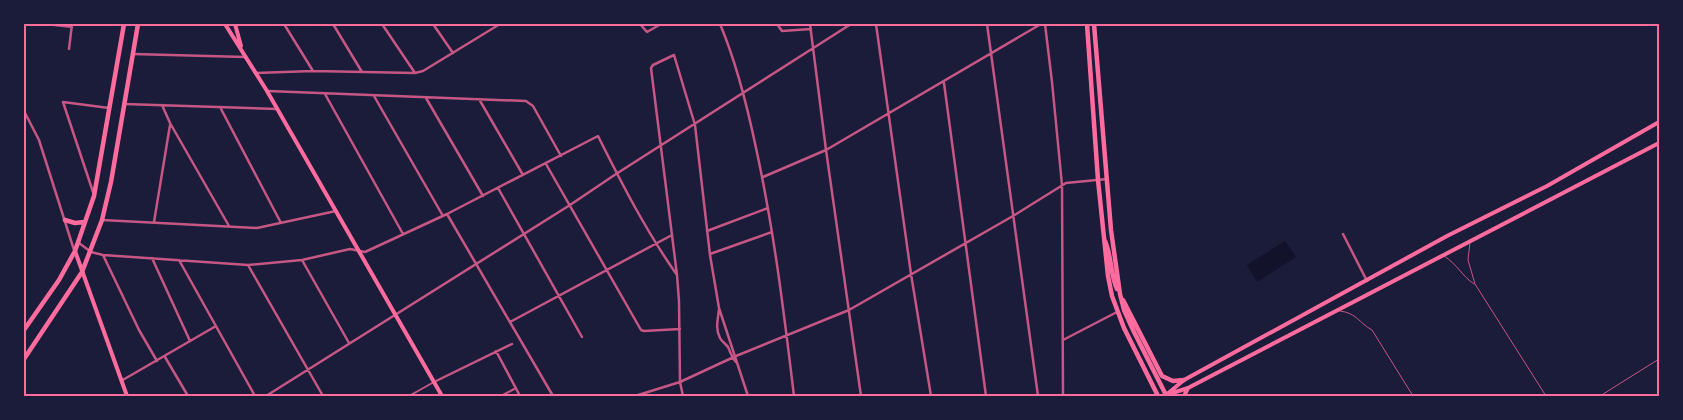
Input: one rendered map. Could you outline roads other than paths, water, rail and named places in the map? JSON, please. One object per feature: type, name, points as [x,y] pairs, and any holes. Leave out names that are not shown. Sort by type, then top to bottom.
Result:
[{"type":"main road","points":[[24,330],[59,280],[75,252],[94,196],[124,24]]},
{"type":"main road","points":[[24,359],[82,272],[102,220],[111,182],[138,24]]},
{"type":"main road","points":[[225,24],[267,91],[394,316],[442,396]]},
{"type":"main road","points":[[235,24],[242,52]]},
{"type":"main road","points":[[1087,24],[1098,180],[1108,276],[1117,312],[1158,396]]},
{"type":"main road","points":[[1094,24],[1111,230],[1120,294],[1124,310],[1165,396]]},
{"type":"main road","points":[[1165,396],[1184,380],[1447,236],[1547,186],[1659,122]]},
{"type":"main road","points":[[1165,396],[1188,388],[1659,143]]},
{"type":"main road","points":[[65,220],[76,223],[84,222]]},
{"type":"main road","points":[[1103,235],[1108,248],[1114,282],[1162,376],[1173,381],[1184,380]]},
{"type":"main road","points":[[75,252],[127,396]]},
{"type":"main road","points":[[1184,396],[1188,388]]},
{"type":"street","points":[[46,24],[72,25],[69,49]]},
{"type":"street","points":[[284,24],[313,71]]},
{"type":"street","points":[[333,24],[362,72]]},
{"type":"street","points":[[382,24],[415,73]]},
{"type":"street","points":[[434,24],[453,53]]},
{"type":"street","points":[[256,73],[313,71],[415,73],[423,71],[500,24]]},
{"type":"street","points":[[640,24],[647,32],[662,24]]},
{"type":"street","points":[[720,24],[732,52],[744,93],[762,177],[772,232],[794,396]]},
{"type":"street","points":[[777,24],[782,31],[811,29]]},
{"type":"street","points":[[810,24],[861,396]]},
{"type":"street","points":[[266,396],[524,235],[851,24]]},
{"type":"street","points":[[876,24],[911,274],[931,396]]},
{"type":"street","points":[[987,24],[1038,396]]},
{"type":"street","points":[[762,177],[826,150],[1043,24],[1052,82],[1062,185],[1063,396]]},
{"type":"street","points":[[133,54],[246,57]]},
{"type":"street","points":[[683,396],[680,382],[677,275],[651,68],[653,65],[673,55],[675,56],[695,124],[710,255],[719,308],[748,396]]},
{"type":"street","points":[[944,82],[986,396]]},
{"type":"street","points":[[267,91],[526,101],[530,103],[561,156]]},
{"type":"street","points":[[325,94],[403,234]]},
{"type":"street","points":[[374,96],[443,216]]},
{"type":"street","points":[[426,98],[483,196]]},
{"type":"street","points":[[479,99],[523,175]]},
{"type":"street","points":[[94,196],[63,102],[109,108]]},
{"type":"street","points":[[124,104],[277,109]]},
{"type":"street","points":[[162,105],[170,123],[229,226]]},
{"type":"street","points":[[220,107],[281,224]]},
{"type":"street","points":[[24,111],[39,140],[75,252]]},
{"type":"street","points":[[154,222],[170,123]]},
{"type":"street","points":[[78,243],[91,252],[103,255],[248,265],[302,260],[350,249],[365,252],[443,216],[598,136],[616,174],[655,245],[677,275]]},
{"type":"street","points":[[546,164],[642,331],[680,329]]},
{"type":"street","points":[[635,396],[680,382],[736,356],[848,310],[1013,216],[1062,185],[1070,182],[1107,179]]},
{"type":"street","points":[[498,188],[582,337]]},
{"type":"street","points":[[707,230],[768,208]]},
{"type":"street","points":[[102,220],[257,228],[336,211]]},
{"type":"street","points":[[447,214],[553,396]]},
{"type":"street","points":[[710,255],[772,232]]},
{"type":"street","points":[[1343,234],[1367,281]]},
{"type":"street","points":[[510,322],[560,297],[672,235]]},
{"type":"street","points":[[103,255],[139,330],[157,361]]},
{"type":"street","points":[[152,258],[190,341]]},
{"type":"street","points":[[179,260],[255,396]]},
{"type":"street","points":[[302,260],[349,343]]},
{"type":"street","points":[[248,265],[323,396]]},
{"type":"street","points":[[719,308],[718,334],[736,362]]},
{"type":"street","points":[[1063,340],[1117,312]]},
{"type":"street","points":[[121,382],[216,326]]},
{"type":"street","points":[[409,396],[512,344]]},
{"type":"street","points":[[496,351],[520,396]]},
{"type":"street","points":[[165,356],[188,396]]},
{"type":"street","points":[[501,396],[516,388]]},
{"type":"lane","points":[[1471,241],[1468,260],[1475,284],[1546,396]]},
{"type":"lane","points":[[1443,256],[1456,265],[1475,284]]},
{"type":"lane","points":[[1337,310],[1352,314],[1365,327],[1372,330],[1413,396]]},
{"type":"lane","points":[[1600,396],[1659,359]]}]
